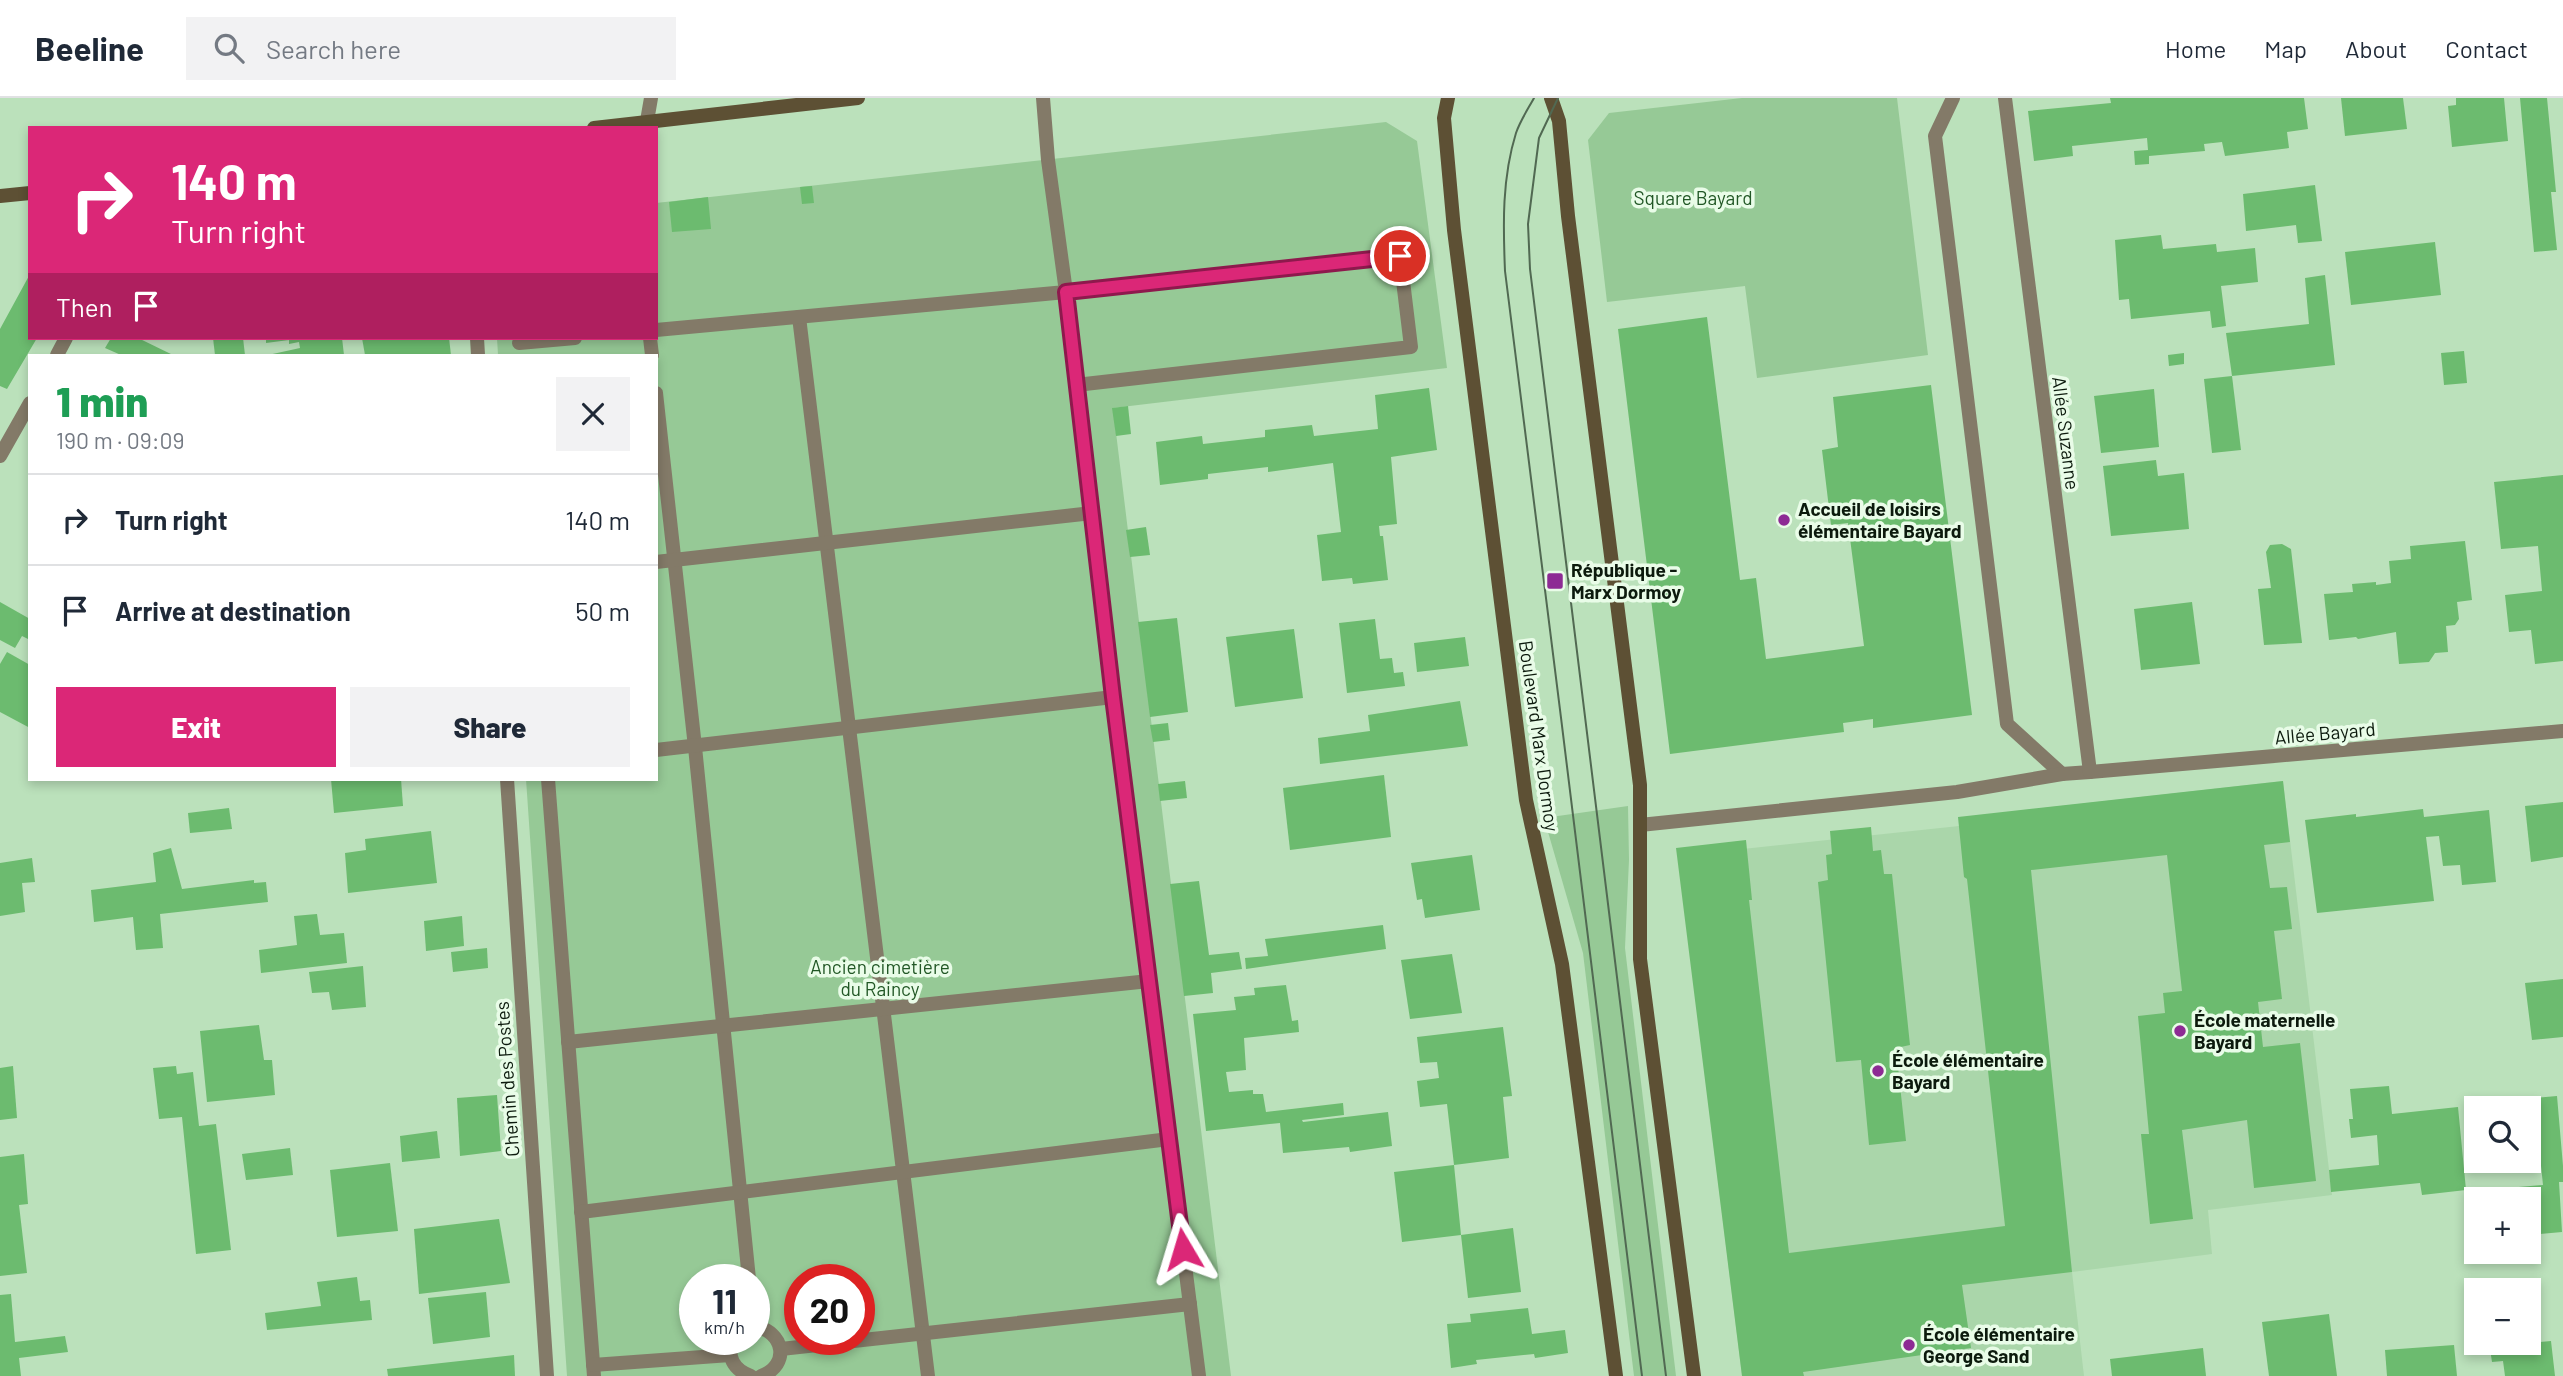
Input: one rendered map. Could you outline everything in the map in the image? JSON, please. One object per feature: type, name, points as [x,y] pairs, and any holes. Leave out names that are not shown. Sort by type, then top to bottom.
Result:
[{"type":"main road","points":[[616,126],[858,98]]},
{"type":"main road","name":"Boulevard Marx Dormoy","points":[[1448,98],[1444,118],[1454,230],[1526,800],[1562,964],[1616,1376]]},
{"type":"main road","points":[[1551,98],[1559,121],[1570,229],[1640,785],[1640,960],[1694,1376]]},
{"type":"main road","points":[[0,196],[28,193]]},
{"type":"street","points":[[637,124],[651,98]]},
{"type":"street","points":[[1043,98],[1048,160],[1113,697],[1199,1376]]},
{"type":"street","points":[[1953,98],[1935,136],[2007,724],[2062,774]]},
{"type":"street","name":"Allée Suzanne","points":[[2005,98],[2090,772]]},
{"type":"street","points":[[658,330],[1066,292],[1400,256],[1411,347],[1076,385]]},
{"type":"street","points":[[799,317],[928,1376]]},
{"type":"street","points":[[519,346],[561,340]]},
{"type":"street","points":[[0,456],[28,407]]},
{"type":"street","points":[[658,411],[747,1264]]},
{"type":"street","points":[[658,562],[1091,513]]},
{"type":"street","points":[[658,750],[1113,697]]},
{"type":"street","name":"Allée Bayard","points":[[1640,825],[1957,792],[2062,774],[2563,731]]},
{"type":"street","name":"Chemin des Postes","points":[[507,781],[547,1376]]},
{"type":"street","points":[[548,781],[593,1371],[730,1355],[737,1369],[751,1376]]},
{"type":"street","points":[[568,1042],[1149,981]]},
{"type":"street","points":[[581,1212],[1169,1139]]},
{"type":"street","points":[[780,1349],[1190,1304]]},
{"type":"street","points":[[761,1376],[775,1367],[780,1349],[778,1340],[770,1331]]},
{"type":"shaded area","points":[[2283,781],[2332,1195],[2208,1210],[2212,1254],[2072,1272],[2084,1376],[1742,1376],[1678,856],[2025,819],[2026,810]]},
{"type":"green space","name":"Square Bayard","points":[[1742,98],[1897,98],[1928,355],[1757,378],[1745,286],[1607,302],[1588,140],[1609,113]]},
{"type":"green space","name":"Ancien cimetière du Raincy","points":[[1386,122],[1417,141],[1447,368],[1113,408],[1231,1376],[567,1376],[526,781],[658,781],[658,354],[498,354],[497,340],[658,340],[658,203]]},
{"type":"green space","points":[[1628,806],[1629,860],[1625,948],[1676,1376],[1634,1376],[1583,953],[1544,818]]},
{"type":"building","points":[[2110,98],[2304,98],[2308,129],[2287,132],[2289,148],[2225,156],[2222,142],[2204,144],[2205,151],[2149,156],[2149,164],[2135,165],[2134,151],[2148,150],[2147,138],[2072,146],[2073,156],[2034,161],[2028,111],[2111,103]]},
{"type":"building","points":[[2341,98],[2403,98],[2407,129],[2345,136]]},
{"type":"building","points":[[2456,98],[2504,98],[2508,141],[2452,147],[2448,106],[2456,105]]},
{"type":"building","points":[[2520,98],[2547,98],[2556,192],[2551,192],[2557,250],[2534,252]]},
{"type":"building","points":[[2315,185],[2322,241],[2298,243],[2296,225],[2246,231],[2243,194]]},
{"type":"building","points":[[812,186],[814,203],[802,204],[800,187]]},
{"type":"building","points":[[708,197],[711,229],[672,232],[669,202]]},
{"type":"building","points":[[2161,235],[2163,249],[2216,244],[2217,252],[2255,248],[2258,282],[2221,286],[2226,326],[2212,328],[2210,311],[2131,319],[2129,299],[2119,300],[2115,240]]},
{"type":"building","points":[[2435,242],[2441,295],[2351,305],[2345,252]]},
{"type":"building","points":[[2325,275],[2335,365],[2232,376],[2226,333],[2309,324],[2305,278]]},
{"type":"building","points":[[28,278],[28,340],[36,340],[7,389],[0,386],[0,329]]},
{"type":"building","points":[[1707,317],[1740,580],[1756,578],[1766,659],[1864,646],[1848,523],[1831,525],[1822,450],[1838,447],[1833,397],[1931,385],[1972,715],[1873,728],[1873,719],[1843,723],[1844,732],[1670,754],[1618,329]]},
{"type":"building","points":[[110,340],[142,340],[171,354],[119,354],[105,348]]},
{"type":"building","points":[[213,340],[243,340],[245,354],[215,354]]},
{"type":"building","points":[[266,340],[289,340],[266,343]]},
{"type":"building","points":[[289,340],[342,340],[344,354],[273,354],[300,348],[299,342],[289,344]]},
{"type":"building","points":[[362,340],[449,340],[451,354],[365,354]]},
{"type":"building","points":[[2464,351],[2467,383],[2444,385],[2441,353]]},
{"type":"building","points":[[2184,353],[2184,364],[2169,366],[2168,355]]},
{"type":"building","points":[[2232,376],[2241,450],[2212,453],[2204,379]]},
{"type":"building","points":[[1429,388],[1437,450],[1391,457],[1397,524],[1379,526],[1380,536],[1383,536],[1388,580],[1353,584],[1352,578],[1322,581],[1317,535],[1341,532],[1333,463],[1268,472],[1268,467],[1208,474],[1208,479],[1160,485],[1156,442],[1202,436],[1203,444],[1265,437],[1265,430],[1312,425],[1314,436],[1378,429],[1375,395]]},
{"type":"building","points":[[2154,389],[2159,447],[2101,453],[2094,396]]},
{"type":"building","points":[[1128,406],[1131,434],[1116,436],[1112,408]]},
{"type":"building","points":[[2156,460],[2158,476],[2184,473],[2189,529],[2111,536],[2103,466]]},
{"type":"building","points":[[2563,475],[2563,661],[2535,664],[2531,630],[2509,632],[2505,595],[2542,591],[2538,546],[2501,549],[2494,482]]},
{"type":"building","points":[[1146,527],[1150,555],[1130,557],[1126,530]]},
{"type":"building","points":[[2465,541],[2472,600],[2457,602],[2459,619],[2455,625],[2446,626],[2448,652],[2435,653],[2429,662],[2399,664],[2396,632],[2358,639],[2329,640],[2324,594],[2353,592],[2352,584],[2391,583],[2389,561],[2411,559],[2410,546]]},
{"type":"building","points":[[2282,544],[2291,549],[2302,643],[2264,645],[2258,589],[2271,588],[2266,552],[2270,545]]},
{"type":"building","points":[[0,602],[28,618],[28,639],[22,636],[15,648],[0,640]]},
{"type":"building","points":[[2192,602],[2200,664],[2141,670],[2134,609]]},
{"type":"building","points":[[1177,618],[1188,712],[1150,717],[1138,622]]},
{"type":"building","points":[[1375,619],[1380,659],[1392,658],[1394,673],[1403,672],[1405,686],[1347,693],[1339,623]]},
{"type":"building","points":[[1294,629],[1303,698],[1235,707],[1226,637]]},
{"type":"building","points":[[1465,637],[1469,666],[1417,672],[1414,643]]},
{"type":"building","points":[[7,652],[28,664],[28,727],[0,712],[0,664]]},
{"type":"building","points":[[1460,701],[1468,746],[1320,764],[1318,738],[1370,731],[1368,715]]},
{"type":"building","points":[[1168,723],[1170,740],[1153,742],[1150,725]]},
{"type":"building","points":[[1384,775],[1391,837],[1290,850],[1283,788]]},
{"type":"building","points":[[331,781],[401,781],[403,806],[334,813]]},
{"type":"building","points":[[1185,781],[1187,798],[1160,801],[1158,784]]},
{"type":"building","points":[[2283,781],[2290,842],[2264,845],[2270,888],[2287,887],[2292,929],[2274,931],[2282,999],[2258,1002],[2263,1047],[2300,1043],[2316,1181],[2254,1188],[2247,1120],[2182,1130],[2193,1219],[2150,1224],[2141,1134],[2149,1134],[2138,1016],[2165,1013],[2163,993],[2182,991],[2167,855],[2031,870],[2072,1272],[1962,1285],[1971,1348],[1803,1372],[1804,1376],[1742,1376],[1676,848],[1746,840],[1752,900],[1749,900],[1789,1253],[2005,1226],[1958,817]]},
{"type":"building","points":[[2563,802],[2563,857],[2531,862],[2525,806]]},
{"type":"building","points":[[229,808],[232,829],[190,833],[188,813]]},
{"type":"building","points":[[2423,809],[2424,817],[2489,810],[2496,882],[2462,885],[2460,865],[2443,866],[2439,836],[2426,837],[2434,901],[2317,913],[2305,820]]},
{"type":"building","points":[[1871,827],[1873,851],[1881,850],[1884,874],[1892,874],[1910,1045],[1896,1048],[1906,1141],[1869,1145],[1861,1060],[1836,1062],[1818,882],[1828,880],[1826,855],[1832,854],[1830,831]]},
{"type":"building","points":[[431,831],[437,883],[348,893],[345,853],[366,850],[365,839]]},
{"type":"building","points":[[171,848],[182,889],[254,880],[254,883],[266,882],[268,902],[160,914],[163,948],[136,950],[133,917],[94,922],[91,890],[156,882],[153,853]]},
{"type":"building","points":[[1472,855],[1480,910],[1425,918],[1422,899],[1417,900],[1411,863]]},
{"type":"building","points":[[32,858],[35,882],[22,883],[25,912],[0,916],[0,863]]},
{"type":"building","points":[[1199,881],[1209,955],[1239,952],[1242,969],[1211,973],[1213,993],[1184,996],[1170,884]]},
{"type":"building","points":[[317,914],[320,935],[344,933],[347,963],[261,973],[259,950],[297,945],[294,916]]},
{"type":"building","points":[[462,916],[464,946],[426,951],[424,921]]},
{"type":"building","points":[[1383,925],[1386,949],[1246,969],[1245,958],[1268,956],[1265,939]]},
{"type":"building","points":[[487,948],[488,968],[453,972],[451,952]]},
{"type":"building","points":[[1452,954],[1462,1013],[1410,1019],[1401,960]]},
{"type":"building","points":[[363,966],[366,1007],[332,1010],[329,992],[312,993],[309,972]]},
{"type":"building","points":[[2563,979],[2563,1037],[2532,1040],[2525,983]]},
{"type":"building","points":[[1286,985],[1292,1021],[1298,1020],[1299,1032],[1244,1038],[1246,1070],[1226,1072],[1229,1092],[1253,1090],[1253,1094],[1263,1094],[1266,1112],[1343,1103],[1344,1115],[1302,1120],[1303,1122],[1388,1112],[1392,1146],[1350,1152],[1349,1147],[1283,1153],[1280,1123],[1206,1131],[1193,1014],[1236,1010],[1234,997],[1255,995],[1254,988]]},
{"type":"building","points":[[259,1025],[264,1060],[272,1060],[275,1095],[207,1102],[200,1031]]},
{"type":"building","points":[[1503,1027],[1512,1096],[1503,1097],[1509,1158],[1454,1165],[1447,1104],[1420,1107],[1417,1081],[1439,1078],[1437,1062],[1420,1063],[1417,1037]]},
{"type":"building","points":[[13,1066],[17,1118],[0,1120],[0,1068]]},
{"type":"building","points":[[176,1066],[177,1074],[193,1072],[199,1126],[216,1124],[231,1250],[196,1254],[182,1117],[159,1119],[153,1068]]},
{"type":"building","points":[[2389,1086],[2392,1114],[2458,1107],[2464,1190],[2422,1195],[2420,1183],[2331,1192],[2329,1170],[2379,1165],[2377,1135],[2351,1138],[2349,1119],[2353,1119],[2350,1089]]},
{"type":"building","points":[[497,1095],[501,1151],[460,1156],[457,1098]]},
{"type":"building","points":[[2557,1096],[2563,1182],[2559,1182],[2562,1232],[2541,1234],[2541,1187],[2519,1187],[2543,1185],[2541,1097]]},
{"type":"building","points":[[437,1131],[440,1158],[402,1162],[400,1136]]},
{"type":"building","points":[[290,1148],[293,1175],[246,1180],[242,1154]]},
{"type":"building","points":[[24,1154],[28,1204],[19,1205],[27,1273],[0,1276],[0,1157]]},
{"type":"building","points":[[390,1163],[398,1231],[337,1237],[330,1170]]},
{"type":"building","points":[[1454,1165],[1461,1235],[1402,1242],[1394,1172]]},
{"type":"building","points":[[499,1219],[510,1283],[419,1294],[414,1229]]},
{"type":"building","points":[[1513,1228],[1521,1292],[1468,1298],[1461,1235]]},
{"type":"building","points":[[357,1277],[360,1301],[370,1300],[372,1320],[267,1330],[265,1313],[321,1306],[317,1282]]},
{"type":"building","points":[[486,1292],[490,1337],[433,1344],[428,1298]]},
{"type":"building","points":[[11,1294],[15,1342],[65,1336],[68,1352],[19,1358],[21,1376],[0,1376],[0,1295]]},
{"type":"building","points":[[1528,1308],[1532,1334],[1565,1330],[1568,1353],[1535,1358],[1534,1354],[1476,1360],[1477,1364],[1451,1368],[1447,1324],[1471,1322],[1470,1314]]},
{"type":"building","points":[[2329,1314],[2337,1376],[2269,1376],[2262,1322]]},
{"type":"building","points":[[2551,1341],[2555,1376],[2505,1376],[2503,1361],[2492,1362],[2491,1355],[2541,1355],[2541,1342]]},
{"type":"building","points":[[2454,1345],[2457,1376],[2387,1376],[2385,1350]]},
{"type":"building","points":[[2203,1348],[2206,1376],[2112,1376],[2110,1359]]},
{"type":"building","points":[[514,1355],[515,1376],[388,1376],[387,1369]]},
{"type":"tram line","points":[[1534,98],[1518,129],[1508,167],[1504,219],[1505,271],[1642,1376]]},
{"type":"tram line","points":[[1558,98],[1539,138],[1528,224],[1530,269],[1666,1376]]},
{"type":"place","name":"Accueil de loisirs élémentaire Bayard","points":[[1784,520]]},
{"type":"place","name":"République - Marx Dormoy","points":[[1555,581]]},
{"type":"place","name":"École maternelle Bayard","points":[[2180,1031]]},
{"type":"place","name":"École élémentaire Bayard","points":[[1878,1071]]},
{"type":"place","name":"École élémentaire George Sand","points":[[1909,1345]]},
{"type":"route","points":[[1183,1249],[1113,697],[1066,292],[1400,256]]}]
